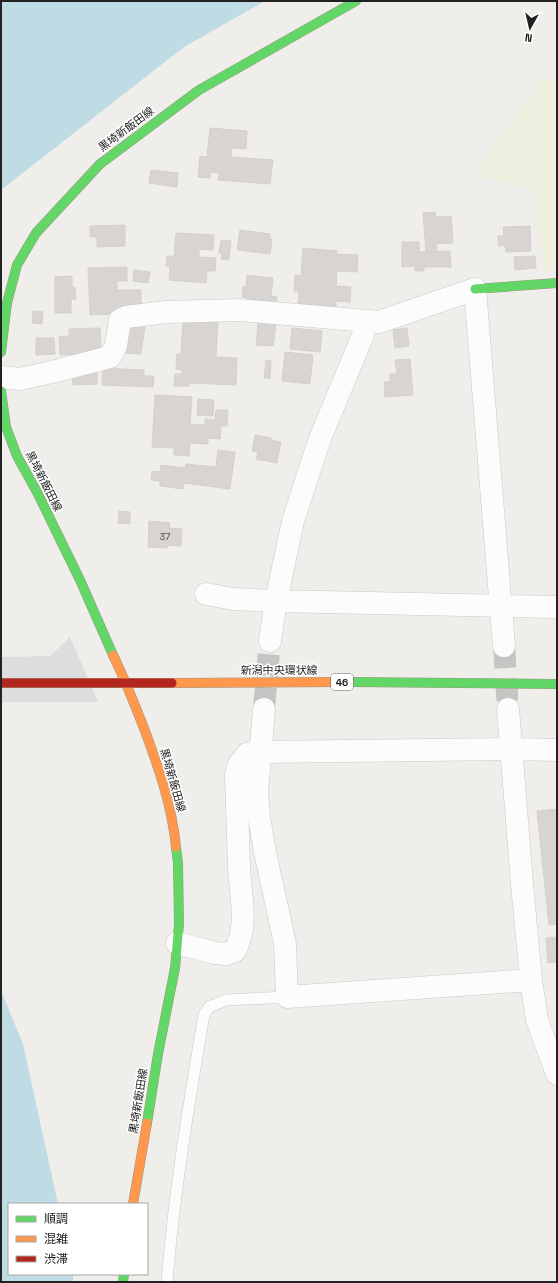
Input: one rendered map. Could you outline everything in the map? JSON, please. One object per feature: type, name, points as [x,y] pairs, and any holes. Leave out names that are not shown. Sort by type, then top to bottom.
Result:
[{"type":"main road","name":"黒埼新飯田線","points":[[1,352],[6,303],[17,265],[36,233],[100,164],[200,90],[356,1]]},
{"type":"main road","points":[[475,290],[557,283]]},
{"type":"main road","name":"黒埼新飯田線","points":[[1,391],[6,427],[17,456],[37,492],[80,580],[106,641],[127,684],[160,770],[170,804],[178,863],[180,899],[175,968],[158,1054],[134,1203]]},
{"type":"main road","name":"新潟中央環状線","points":[[1,683],[127,684],[382,682],[557,684]]},
{"type":"street","points":[[1,377],[20,379],[110,357],[116,346],[120,320],[126,317],[166,312],[239,310],[379,322],[475,290],[504,646]]},
{"type":"street","points":[[270,641],[276,601],[293,521],[319,441],[363,335],[366,322]]},
{"type":"street","points":[[206,594],[233,598],[276,601],[500,607],[557,607]]},
{"type":"street","points":[[264,709],[257,792],[265,852],[284,944],[287,997],[531,980]]},
{"type":"street","points":[[508,709],[531,980],[537,1020],[557,1074]]},
{"type":"street","points":[[177,943],[226,954],[235,951],[240,941],[243,918],[239,868],[236,776],[239,764],[247,754],[261,752],[512,749],[557,750]]},
{"type":"lane","points":[[167,1282],[170,1238],[204,1015],[209,1007],[226,1000],[287,997]]},
{"type":"green space","points":[[557,79],[557,270],[544,271],[534,189],[482,177],[482,162],[541,81]]},
{"type":"water","points":[[1,1],[265,1],[184,47],[1,190]]},
{"type":"water","points":[[1,991],[23,1044],[58,1203],[8,1203],[8,1275],[73,1275],[73,1282],[1,1282]]},
{"type":"pier","points":[[70,637],[98,702],[1,702],[1,657],[50,656]]},
{"type":"building","points":[[210,128],[247,131],[246,149],[232,148],[231,157],[273,160],[270,184],[218,180],[219,173],[211,172],[210,178],[198,177],[200,156],[207,157]]},
{"type":"building","points":[[151,170],[178,173],[177,187],[149,183]]},
{"type":"building","points":[[435,212],[436,217],[451,216],[453,243],[436,244],[437,250],[426,251],[423,213]]},
{"type":"building","points":[[125,225],[125,246],[97,247],[97,237],[90,237],[90,226]]},
{"type":"building","points":[[530,226],[531,251],[506,252],[505,245],[498,246],[498,236],[504,236],[503,227]]},
{"type":"building","points":[[240,230],[270,234],[270,239],[272,240],[270,254],[237,250]]},
{"type":"building","points":[[176,233],[214,235],[213,250],[199,249],[199,257],[216,258],[215,271],[207,271],[206,283],[169,280],[170,267],[166,266],[167,256],[174,256]]},
{"type":"building","points":[[221,240],[231,241],[229,260],[221,259],[222,253],[219,253]]},
{"type":"building","points":[[402,242],[419,242],[419,252],[450,251],[451,267],[424,267],[424,271],[415,271],[415,266],[402,267]]},
{"type":"building","points":[[303,248],[337,251],[336,254],[358,255],[357,272],[337,271],[336,286],[351,287],[350,302],[336,301],[336,307],[321,306],[321,312],[305,311],[305,304],[298,303],[299,291],[294,291],[295,275],[301,276]]},
{"type":"building","points":[[535,256],[536,268],[515,270],[514,257]]},
{"type":"building","points":[[127,267],[127,281],[117,281],[117,290],[141,290],[141,310],[116,314],[90,315],[88,268]]},
{"type":"building","points":[[134,270],[150,272],[148,283],[133,281]]},
{"type":"building","points":[[247,275],[273,278],[271,296],[277,297],[276,308],[246,305],[247,298],[242,297],[243,287],[246,287]]},
{"type":"building","points":[[72,276],[72,287],[75,287],[76,299],[71,299],[71,313],[55,313],[55,277]]},
{"type":"building","points":[[33,311],[43,312],[42,324],[32,323]]},
{"type":"building","points":[[183,318],[218,319],[216,357],[237,358],[236,385],[189,383],[189,386],[174,386],[175,374],[182,374],[182,370],[176,369],[177,354],[181,354]]},
{"type":"building","points":[[258,323],[276,325],[273,346],[256,345]]},
{"type":"building","points":[[129,325],[145,326],[141,354],[125,353]]},
{"type":"building","points":[[100,328],[101,353],[60,355],[59,337],[69,336],[69,329]]},
{"type":"building","points":[[292,328],[322,331],[320,352],[290,349]]},
{"type":"building","points":[[407,328],[409,346],[395,348],[393,330]]},
{"type":"building","points":[[36,338],[54,338],[55,354],[36,355]]},
{"type":"building","points":[[285,352],[313,355],[310,384],[282,381]]},
{"type":"building","points":[[410,359],[413,395],[385,397],[384,382],[390,382],[390,374],[397,374],[395,360]]},
{"type":"building","points":[[266,360],[271,361],[270,378],[264,378]]},
{"type":"building","points":[[103,368],[144,370],[144,376],[154,376],[153,387],[102,385]]},
{"type":"building","points":[[97,373],[97,384],[73,385],[72,374]]},
{"type":"building","points":[[155,395],[192,397],[190,424],[205,425],[205,419],[215,420],[216,410],[228,410],[227,426],[221,426],[220,439],[208,438],[208,444],[190,443],[189,456],[174,455],[174,448],[152,447]]},
{"type":"building","points":[[198,399],[214,400],[213,416],[197,415]]},
{"type":"building","points":[[255,435],[271,438],[271,440],[281,442],[277,463],[256,459],[258,452],[252,451]]},
{"type":"building","points":[[218,450],[235,452],[230,489],[184,483],[183,489],[160,486],[160,481],[151,480],[152,471],[160,472],[161,465],[185,468],[186,464],[216,467]]},
{"type":"building","points":[[119,511],[130,512],[130,524],[118,523]]},
{"type":"building","points":[[149,521],[170,523],[169,528],[182,529],[181,546],[168,545],[167,548],[148,547]]},
{"type":"building","points":[[557,809],[557,924],[549,925],[537,811]]},
{"type":"building","points":[[557,937],[557,962],[548,963],[546,938]]},
{"type":"tunnel","points":[[264,709],[270,641]]},
{"type":"tunnel","points":[[504,646],[508,709]]},
{"type":"traffic: fast","points":[[1,352],[7,303],[17,265],[36,233],[100,164],[199,90],[356,1]]},
{"type":"traffic: fast","points":[[475,289],[557,283]]},
{"type":"traffic: fast","points":[[1,391],[6,427],[17,456],[37,492],[80,580],[113,655]]},
{"type":"traffic: fast","points":[[349,682],[557,684]]},
{"type":"traffic: fast","points":[[147,1123],[158,1054],[175,968],[179,924],[178,863],[176,847]]},
{"type":"traffic: fast","points":[[123,1282],[124,1275]]},
{"type":"traffic: slow","points":[[113,655],[126,683],[160,774],[168,802],[176,847]]},
{"type":"traffic: slow","points":[[172,683],[349,682]]},
{"type":"traffic: slow","points":[[133,1203],[147,1123]]},
{"type":"traffic: jam","points":[[1,683],[172,683]]}]
